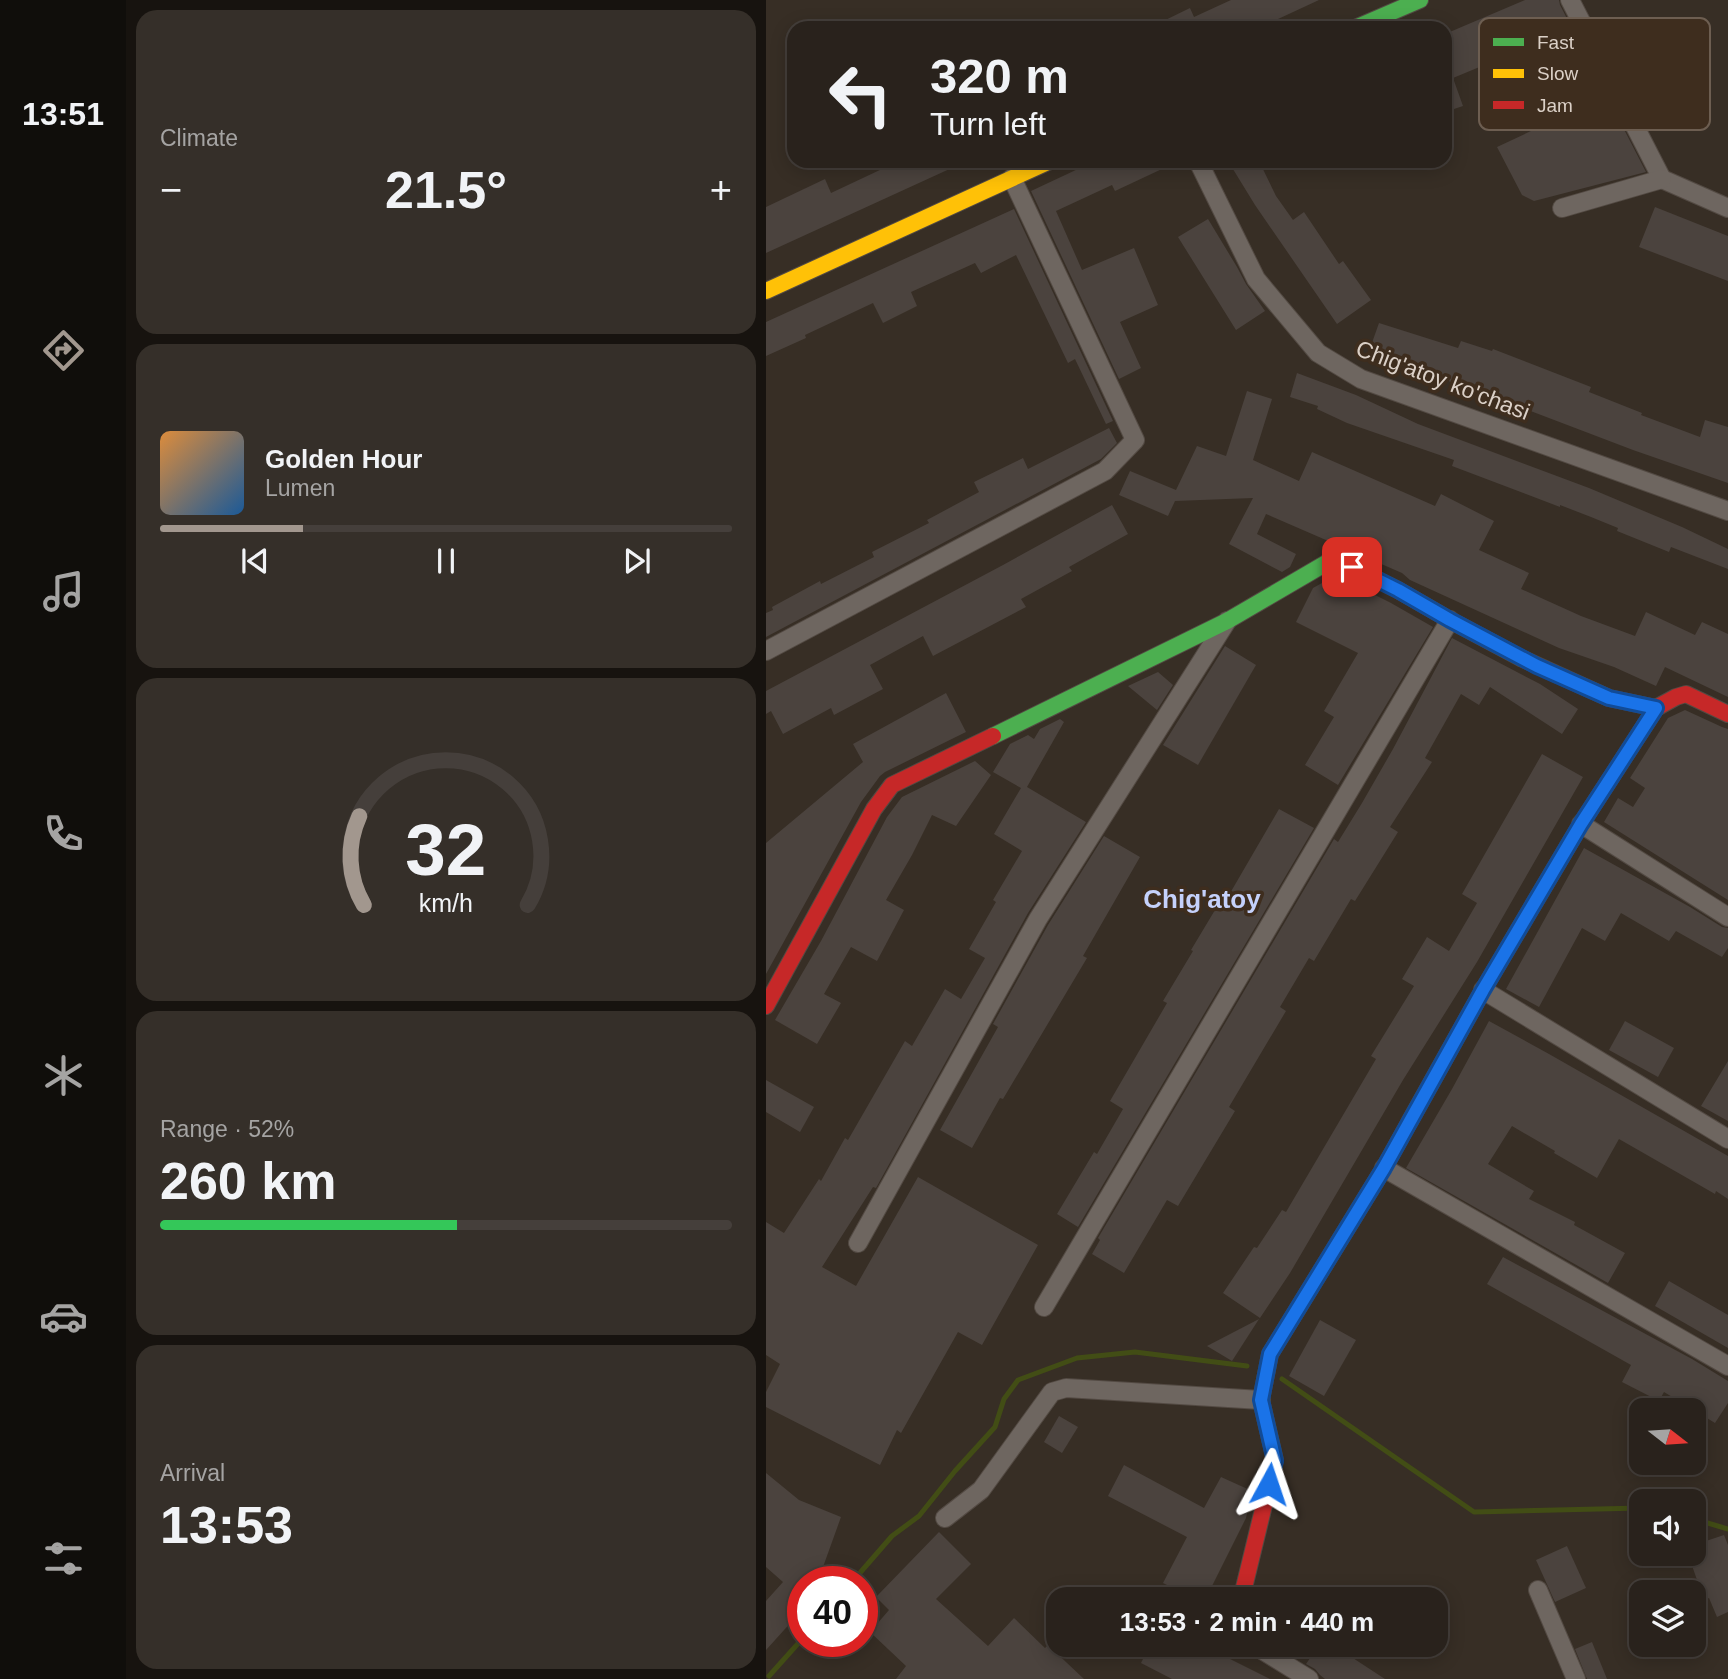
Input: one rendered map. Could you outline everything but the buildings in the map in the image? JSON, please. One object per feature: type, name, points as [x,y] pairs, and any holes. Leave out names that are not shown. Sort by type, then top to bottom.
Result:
[{"type":"street","points":[[1371,21],[1420,0]]},
{"type":"street","points":[[1570,0],[1579,18]]},
{"type":"street","points":[[1637,130],[1662,179],[1727,208]]},
{"type":"street","points":[[766,291],[1034,168]]},
{"type":"street","name":"Chig'atoy ko'chasi","points":[[1201,168],[1256,279],[1318,353],[1361,380],[1727,511]]},
{"type":"street","points":[[766,651],[1105,471],[1135,440],[1012,178]]},
{"type":"street","points":[[1562,208],[1662,179]]},
{"type":"street","points":[[766,1006],[874,809],[892,785],[1227,621],[1328,562],[1352,567],[1537,666],[1609,698],[1656,708]]},
{"type":"street","points":[[1044,1307],[1450,620]]},
{"type":"street","points":[[858,1243],[1037,919],[1227,621]]},
{"type":"street","points":[[1244,1587],[1275,1461],[1261,1400],[1270,1354],[1384,1168],[1483,990],[1581,824],[1656,708],[1686,694],[1727,714]]},
{"type":"street","points":[[1581,824],[1727,917]]},
{"type":"street","points":[[1483,990],[1727,1139]]},
{"type":"street","points":[[1384,1168],[1727,1366]]},
{"type":"street","points":[[945,1518],[981,1490],[1052,1392],[1066,1388],[1261,1400]]},
{"type":"street","points":[[1538,1590],[1576,1679]]},
{"type":"street","points":[[1273,1657],[1309,1679]]},
{"type":"waterway","points":[[866,1566],[892,1536],[919,1516],[995,1427],[1004,1399],[1018,1380],[1077,1358],[1135,1352],[1247,1366]]},
{"type":"waterway","points":[[1282,1379],[1474,1512],[1629,1508]]},
{"type":"waterway","points":[[1706,1523],[1728,1529]]},
{"type":"waterway","points":[[769,1676],[787,1656]]},
{"type":"traffic: fast","points":[[1371,21],[1420,0]]},
{"type":"traffic: fast","points":[[993,736],[1227,621],[1328,562],[1352,567],[1521,658]]},
{"type":"traffic: slow","points":[[766,291],[1035,168]]},
{"type":"traffic: slow","points":[[1410,1121],[1483,990],[1581,824],[1656,708]]},
{"type":"traffic: jam","points":[[1521,658],[1609,698],[1656,708],[1686,694],[1728,714]]},
{"type":"traffic: jam","points":[[766,1006],[874,809],[892,785],[993,736]]},
{"type":"traffic: jam","points":[[1244,1587],[1275,1460],[1261,1400],[1270,1354],[1410,1121]]},
{"type":"district","name":"Chig'atoy","points":[[1202,899]]},
{"type":"route","points":[[1269,1484],[1275,1461],[1261,1400],[1270,1354],[1384,1168],[1483,990],[1581,824],[1656,708],[1609,698],[1537,666],[1352,567]]}]
